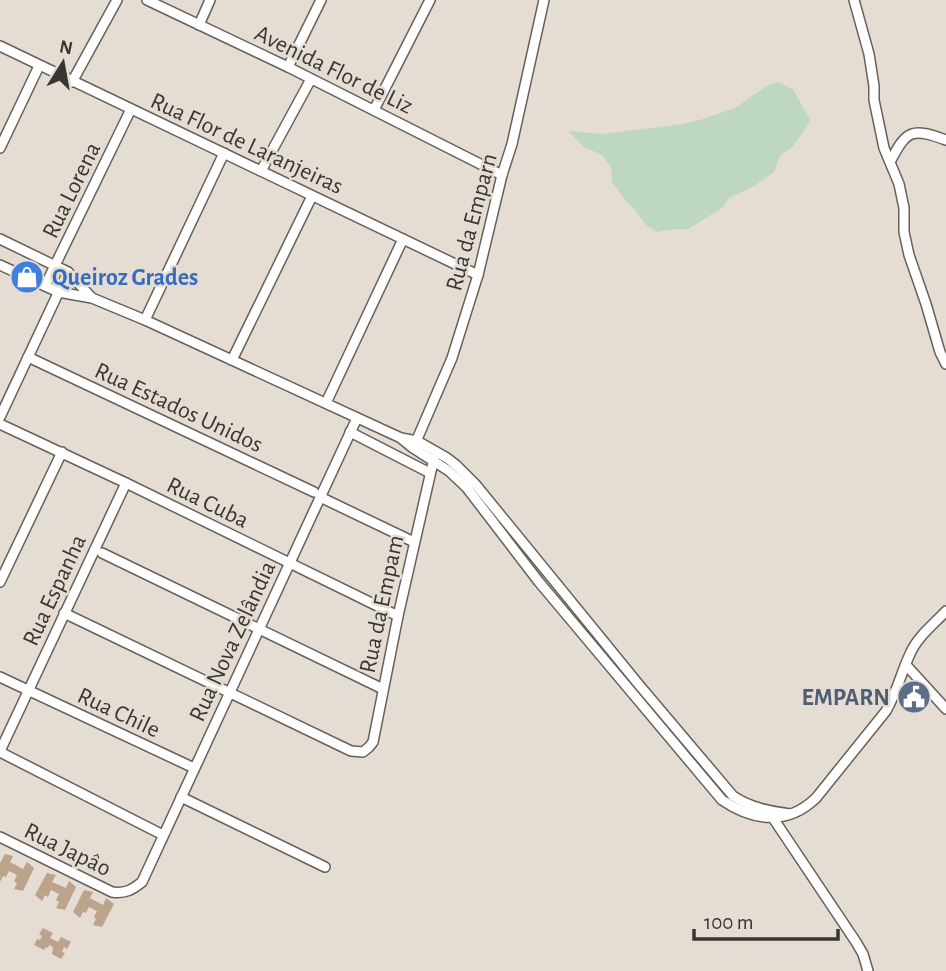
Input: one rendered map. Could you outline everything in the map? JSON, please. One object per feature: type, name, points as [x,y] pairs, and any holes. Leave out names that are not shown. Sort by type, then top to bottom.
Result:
[{"type":"street","points":[[72,82],[117,0]]},
{"type":"street","name":"Avenida Flor de Liz","points":[[147,0],[288,66],[502,175]]},
{"type":"street","points":[[199,25],[210,0]]},
{"type":"street","points":[[288,66],[321,0]]},
{"type":"street","points":[[374,110],[430,0]]},
{"type":"street","name":"Rua da Emparn","points":[[415,444],[452,358],[478,275],[512,144],[544,0]]},
{"type":"street","points":[[854,0],[869,54],[884,148],[900,184],[909,255],[946,364]]},
{"type":"street","name":"Rua Flor de Laranjeiras","points":[[0,46],[478,275]]},
{"type":"street","points":[[0,148],[39,65]]},
{"type":"street","points":[[261,171],[311,79]]},
{"type":"street","name":"Rua Lorena","points":[[45,286],[131,110]]},
{"type":"street","points":[[890,162],[904,138],[911,133],[926,133],[946,140]]},
{"type":"street","points":[[145,320],[224,153]]},
{"type":"street","points":[[232,360],[312,195]]},
{"type":"street","points":[[0,239],[68,272],[92,298]]},
{"type":"street","points":[[326,403],[403,239]]},
{"type":"street","points":[[0,265],[58,292],[92,298],[145,320],[456,465],[476,485],[733,796],[758,808],[790,814]]},
{"type":"street","points":[[0,417],[68,272]]},
{"type":"street","name":"Rua Estados Unidos","points":[[28,357],[414,542]]},
{"type":"street","name":"Rua Nova Zelândia","points":[[120,893],[133,889],[142,882],[289,563],[317,495],[357,418]]},
{"type":"street","name":"Rua Cuba","points":[[0,424],[398,616]]},
{"type":"street","points":[[350,432],[430,473]]},
{"type":"street","points":[[0,581],[62,452]]},
{"type":"street","points":[[434,456],[467,488],[533,574],[722,800],[747,813],[773,818],[809,806],[886,711],[894,698],[910,653],[946,611]]},
{"type":"street","name":"Rua da Empam","points":[[229,693],[351,751],[363,752],[369,747],[373,742],[434,456]]},
{"type":"street","name":"Rua Espanha","points":[[0,752],[126,483]]},
{"type":"street","points":[[102,553],[383,688]]},
{"type":"street","points":[[65,613],[229,693]]},
{"type":"street","points":[[906,666],[946,709]]},
{"type":"street","name":"Rua Chile","points":[[0,677],[194,768]]},
{"type":"street","points":[[646,710],[655,704]]},
{"type":"street","points":[[0,752],[163,835]]},
{"type":"street","points":[[181,797],[325,867]]},
{"type":"street","points":[[773,818],[856,942],[868,971]]},
{"type":"street","name":"Rua Japâo","points":[[0,836],[111,892],[120,893]]},
{"type":"green space","points":[[778,82],[793,89],[810,120],[804,131],[792,147],[780,156],[774,172],[754,186],[729,198],[722,208],[688,229],[657,232],[646,225],[612,182],[611,167],[602,155],[584,147],[568,131],[602,134],[682,124],[735,108],[765,87]]},
{"type":"building","points":[[5,854],[13,856],[10,862],[23,869],[27,862],[34,868],[23,891],[14,889],[17,875],[9,871],[0,882],[0,863]]},
{"type":"building","points":[[47,873],[56,875],[52,882],[66,888],[69,881],[76,887],[65,910],[56,908],[59,894],[51,890],[48,897],[45,895],[42,901],[35,895]]},
{"type":"building","points":[[84,890],[93,892],[90,898],[103,905],[106,898],[114,904],[102,927],[93,925],[97,911],[89,907],[80,918],[73,912]]},
{"type":"building","points":[[43,928],[53,933],[50,938],[58,942],[61,937],[71,942],[67,949],[64,947],[62,952],[65,953],[61,959],[52,954],[53,947],[49,945],[44,950],[34,945],[37,939],[40,940],[42,936],[39,934]]},
{"type":"place","name":"Queiroz Grades","points":[[27,277]]},
{"type":"place","name":"EMPARN","points":[[914,697]]}]
